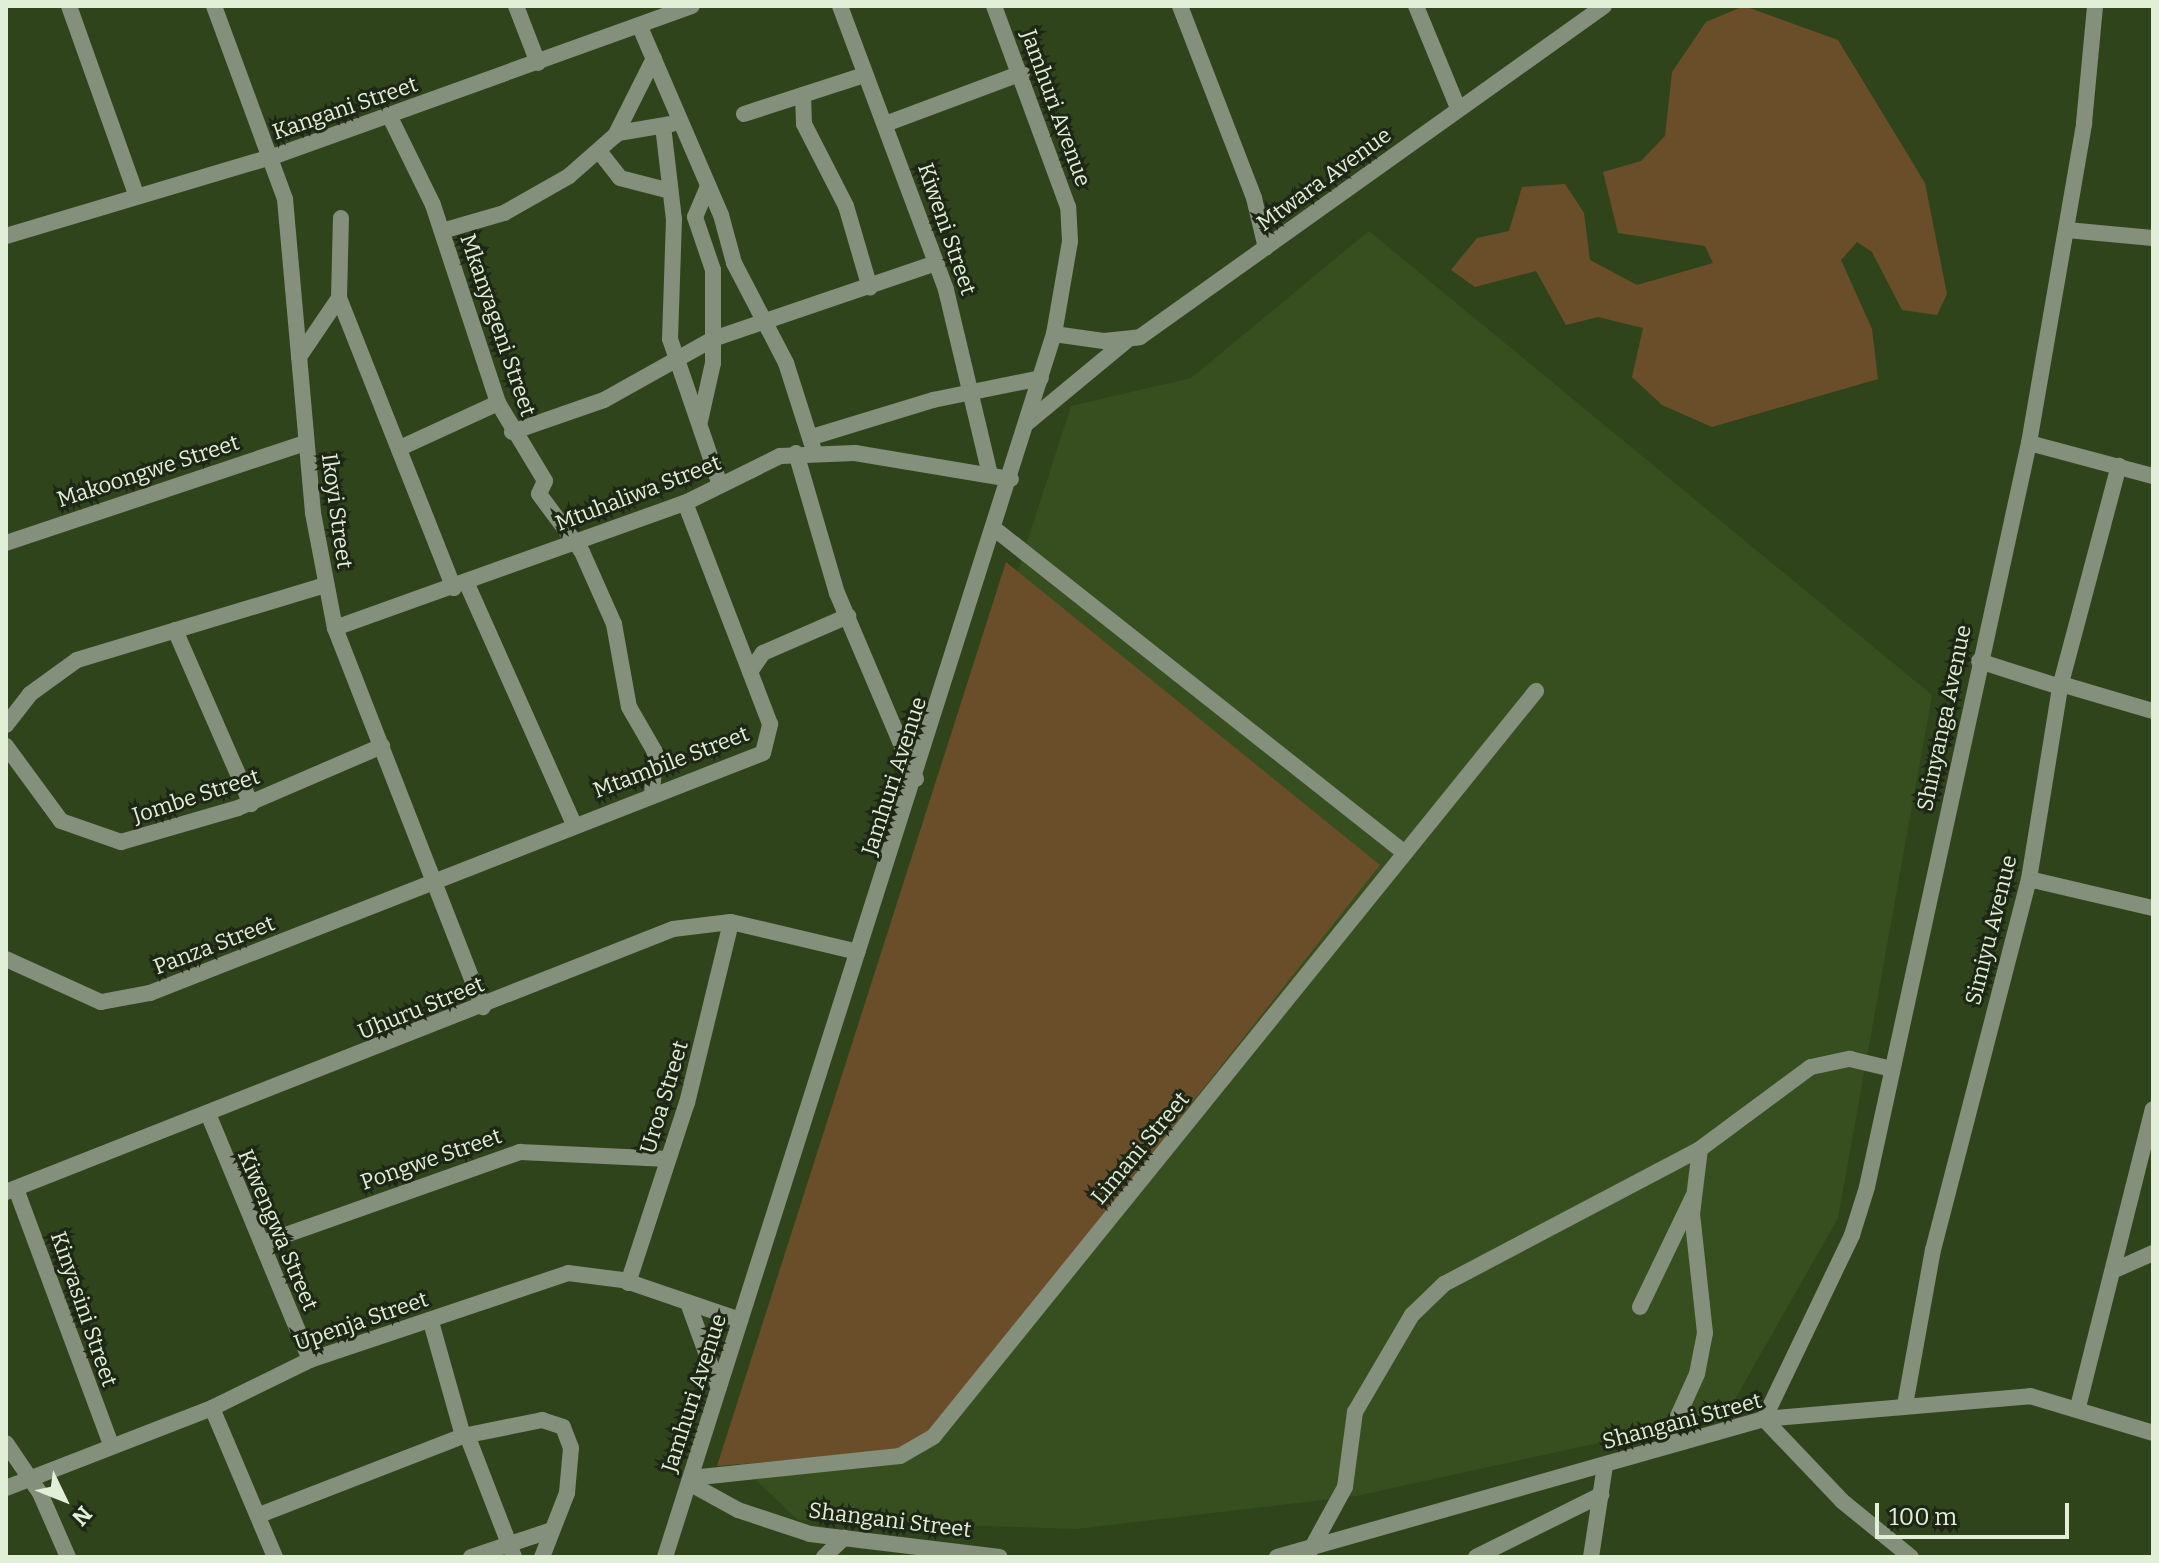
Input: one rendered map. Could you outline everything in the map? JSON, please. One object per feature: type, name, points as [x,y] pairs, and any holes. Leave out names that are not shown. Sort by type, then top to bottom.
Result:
[{"type":"street","points":[[69,6],[136,194]]},
{"type":"street","name":"Ikoyi Street","points":[[214,6],[275,156],[299,357],[305,443],[325,585],[335,628],[438,885],[483,1007]]},
{"type":"street","points":[[516,6],[538,63]]},
{"type":"street","name":"Kangani Street","points":[[6,236],[136,194],[275,156],[692,6]]},
{"type":"street","name":"Kiweni Street","points":[[840,6],[864,75],[888,123],[936,263],[972,390],[990,475]]},
{"type":"street","name":"Jamhuri Avenue","points":[[665,1557],[996,530],[1054,334],[1070,241],[1068,207],[1022,73],[994,6]]},
{"type":"street","points":[[1180,6],[1254,198],[1266,248]]},
{"type":"street","points":[[1416,6],[1458,108]]},
{"type":"street","name":"Mtwara Avenue","points":[[1027,423],[1126,341],[1266,248],[1604,6]]},
{"type":"street","name":"Shinyanga Avenue","points":[[1764,1419],[1852,1235],[1892,1069],[2029,443],[2067,230],[2095,6]]},
{"type":"street","points":[[640,27],[683,123],[734,263],[768,323],[813,444],[972,390],[1041,378]]},
{"type":"street","points":[[442,231],[504,213],[599,151],[615,136],[654,58]]},
{"type":"street","points":[[888,123],[1022,73]]},
{"type":"street","points":[[744,114],[864,75]]},
{"type":"street","points":[[803,95],[806,131],[846,206],[870,288]]},
{"type":"street","name":"Mkanyageni Street","points":[[389,115],[442,231],[498,403],[512,432],[604,400],[713,339],[768,323],[936,263]]},
{"type":"street","points":[[615,136],[683,123]]},
{"type":"street","points":[[663,126],[670,191],[666,302],[675,362],[700,421],[720,485]]},
{"type":"street","points":[[599,151],[620,178],[670,191]]},
{"type":"street","points":[[700,421],[713,339],[713,263],[695,217],[708,186]]},
{"type":"street","points":[[341,218],[339,298],[461,586],[574,824]]},
{"type":"street","points":[[2067,230],[2153,238]]},
{"type":"street","points":[[299,357],[339,298]]},
{"type":"street","points":[[1054,334],[1126,341]]},
{"type":"street","points":[[400,448],[498,403]]},
{"type":"street","points":[[512,432],[545,481],[539,494],[574,542],[614,624],[629,707],[655,752],[652,791]]},
{"type":"street","name":"Makoongwe Street","points":[[6,543],[305,443]]},
{"type":"street","points":[[2029,443],[2153,476]]},
{"type":"street","name":"Mtuhaliwa Street","points":[[335,628],[461,586],[685,503],[813,444],[1011,479]]},
{"type":"street","points":[[796,453],[848,616],[916,779]]},
{"type":"street","name":"Simiyu Avenue","points":[[1905,1405],[1933,1250],[2029,879],[2061,686],[2119,466]]},
{"type":"street","name":"Mtambile Street","points":[[438,885],[652,791],[767,749],[772,734],[685,503]]},
{"type":"street","points":[[996,530],[1405,853]]},
{"type":"street","points":[[6,725],[30,694],[77,660],[325,585]]},
{"type":"street","points":[[750,672],[763,653],[848,616]]},
{"type":"street","points":[[175,630],[251,804]]},
{"type":"street","points":[[1979,661],[2153,711]]},
{"type":"street","name":"Limani Street","points":[[690,1480],[900,1456],[934,1436],[1536,691]]},
{"type":"street","name":"Jombe Street","points":[[6,746],[61,821],[103,838],[169,832],[251,804],[382,746]]},
{"type":"street","points":[[2029,879],[2153,908]]},
{"type":"street","name":"Panza Street","points":[[6,959],[75,995],[128,998],[438,885]]},
{"type":"street","name":"Uhuru Street","points":[[11,1191],[209,1116],[673,929],[731,922],[858,952]]},
{"type":"street","name":"Uroa Street","points":[[628,1283],[668,1159],[731,922]]},
{"type":"street","points":[[1308,1554],[1345,1487],[1355,1412],[1412,1315],[1471,1264],[1550,1234],[1700,1149],[1811,1067],[1850,1059],[1892,1069]]},
{"type":"street","points":[[2078,1407],[2117,1269],[2153,1109]]},
{"type":"street","name":"Kiwengwa Street","points":[[209,1116],[310,1360]]},
{"type":"street","points":[[1664,1447],[1697,1374],[1705,1333],[1693,1196],[1700,1149]]},
{"type":"street","name":"Pongwe Street","points":[[263,1243],[520,1152],[668,1159]]},
{"type":"street","name":"Kinyasini Street","points":[[11,1191],[111,1444]]},
{"type":"street","points":[[1640,1307],[1693,1196]]},
{"type":"street","points":[[2117,1269],[2153,1253]]},
{"type":"street","name":"Upenja Street","points":[[6,1488],[111,1444],[212,1408],[310,1360],[431,1322],[568,1273],[628,1283],[740,1320]]},
{"type":"street","points":[[688,1303],[719,1388]]},
{"type":"street","points":[[431,1322],[465,1436],[510,1551]]},
{"type":"street","name":"Shangani Street","points":[[1277,1557],[1308,1554],[1764,1419],[2014,1396],[2078,1407],[2153,1433]]},
{"type":"street","points":[[212,1408],[262,1514],[275,1557]]},
{"type":"street","points":[[1764,1419],[1842,1501],[1911,1557]]},
{"type":"street","points":[[262,1514],[465,1436],[534,1420],[563,1427],[571,1448],[569,1483],[542,1557]]},
{"type":"street","points":[[6,1443],[31,1478],[68,1557]]},
{"type":"street","points":[[1591,1557],[1605,1465]]},
{"type":"street","name":"Shangani Street","points":[[690,1480],[779,1526],[844,1538],[1000,1557]]},
{"type":"street","points":[[1476,1557],[1601,1495]]},
{"type":"street","points":[[471,1557],[510,1551],[552,1530]]},
{"type":"street","points":[[824,1557],[844,1538]]},
{"type":"shaded area","points":[[1744,6],[1838,40],[1925,183],[1947,294],[1937,315],[1902,310],[1872,252],[1857,242],[1841,260],[1872,329],[1878,379],[1712,427],[1662,405],[1632,377],[1643,328],[1598,317],[1566,325],[1536,271],[1475,287],[1451,270],[1477,238],[1509,231],[1522,187],[1565,184],[1584,213],[1590,260],[1637,285],[1713,263],[1705,246],[1618,233],[1603,172],[1641,161],[1665,136],[1672,72],[1706,22]]},
{"type":"shaded area","points":[[1369,231],[1932,695],[1838,1218],[1726,1415],[1356,1496],[1076,1529],[798,1520],[732,1457],[1071,406],[1191,378]]},
{"type":"shaded area","points":[[1006,562],[1380,865],[927,1438],[896,1451],[717,1466]]}]
